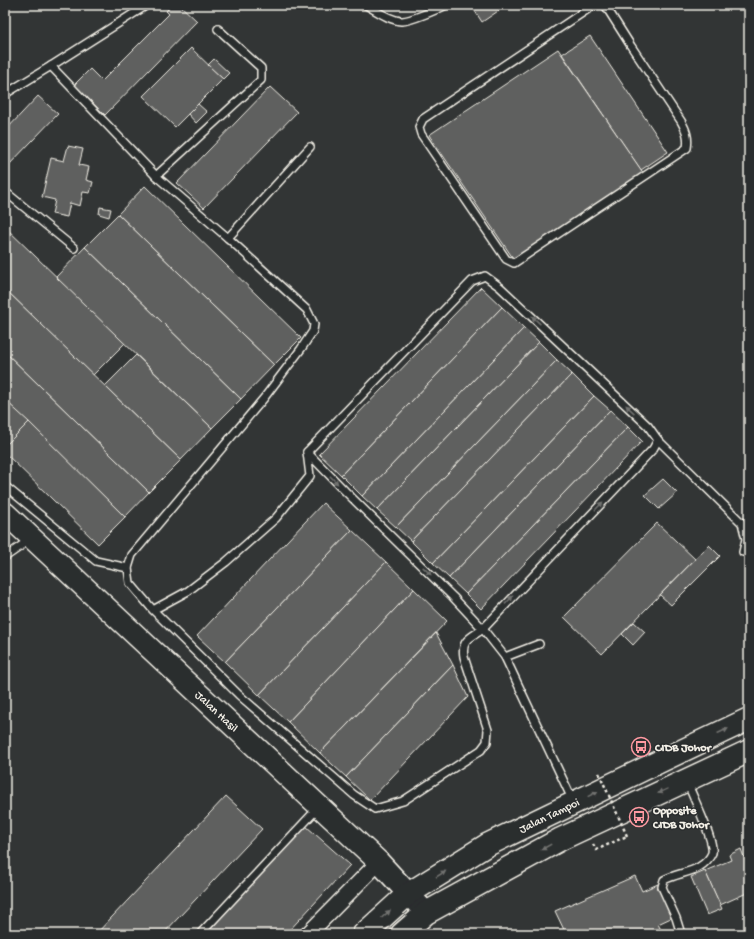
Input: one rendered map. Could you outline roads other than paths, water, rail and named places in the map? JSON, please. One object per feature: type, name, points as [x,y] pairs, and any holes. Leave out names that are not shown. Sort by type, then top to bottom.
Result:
[{"type":"main road","name":"Jalan Tampoi","points":[[364,934],[408,894],[487,846],[749,719]]},
{"type":"main road","points":[[402,934],[426,913],[561,839],[749,750]]},
{"type":"street","name":"Jalan Hasil","points":[[5,513],[379,862],[426,913]]},
{"type":"street","points":[[308,934],[379,862]]},
{"type":"lane","points":[[5,94],[147,5]]},
{"type":"lane","points":[[366,5],[383,15],[402,22],[434,11],[446,5]]},
{"type":"lane","points":[[594,5],[423,119],[419,127],[421,134],[506,259],[514,263],[687,148],[687,132],[681,121],[605,5]]},
{"type":"lane","points":[[156,176],[261,80],[261,68],[218,29]]},
{"type":"lane","points":[[51,66],[156,176],[228,238],[307,310],[314,324],[313,331],[301,350],[264,398],[132,555],[128,568],[130,583],[153,610],[239,695],[354,796],[375,810],[403,801],[481,750],[486,742],[488,730],[466,664],[462,648],[465,641],[483,628],[654,448],[658,440]]},
{"type":"lane","points":[[228,238],[310,148]]},
{"type":"lane","points":[[5,194],[8,194],[74,248]]},
{"type":"lane","points":[[307,452],[472,281],[485,276],[500,287],[648,426],[658,440],[742,522],[746,539],[743,552]]},
{"type":"lane","points":[[153,610],[188,591],[226,562],[276,518],[310,476],[307,452]]},
{"type":"lane","points":[[307,452],[345,492],[483,628],[505,657],[573,803]]},
{"type":"lane","points":[[5,486],[96,561],[128,568]]},
{"type":"lane","points":[[5,557],[32,538]]},
{"type":"lane","points":[[505,657],[539,644]]},
{"type":"lane","points":[[681,934],[676,918],[662,888],[664,880],[698,867],[706,862],[712,853],[710,839],[686,780]]},
{"type":"lane","points":[[200,934],[320,807]]},
{"type":"place","name":"CIDB Johor","points":[[641,747]]},
{"type":"place","name":"Opposite CIDB Johor","points":[[639,817]]}]
